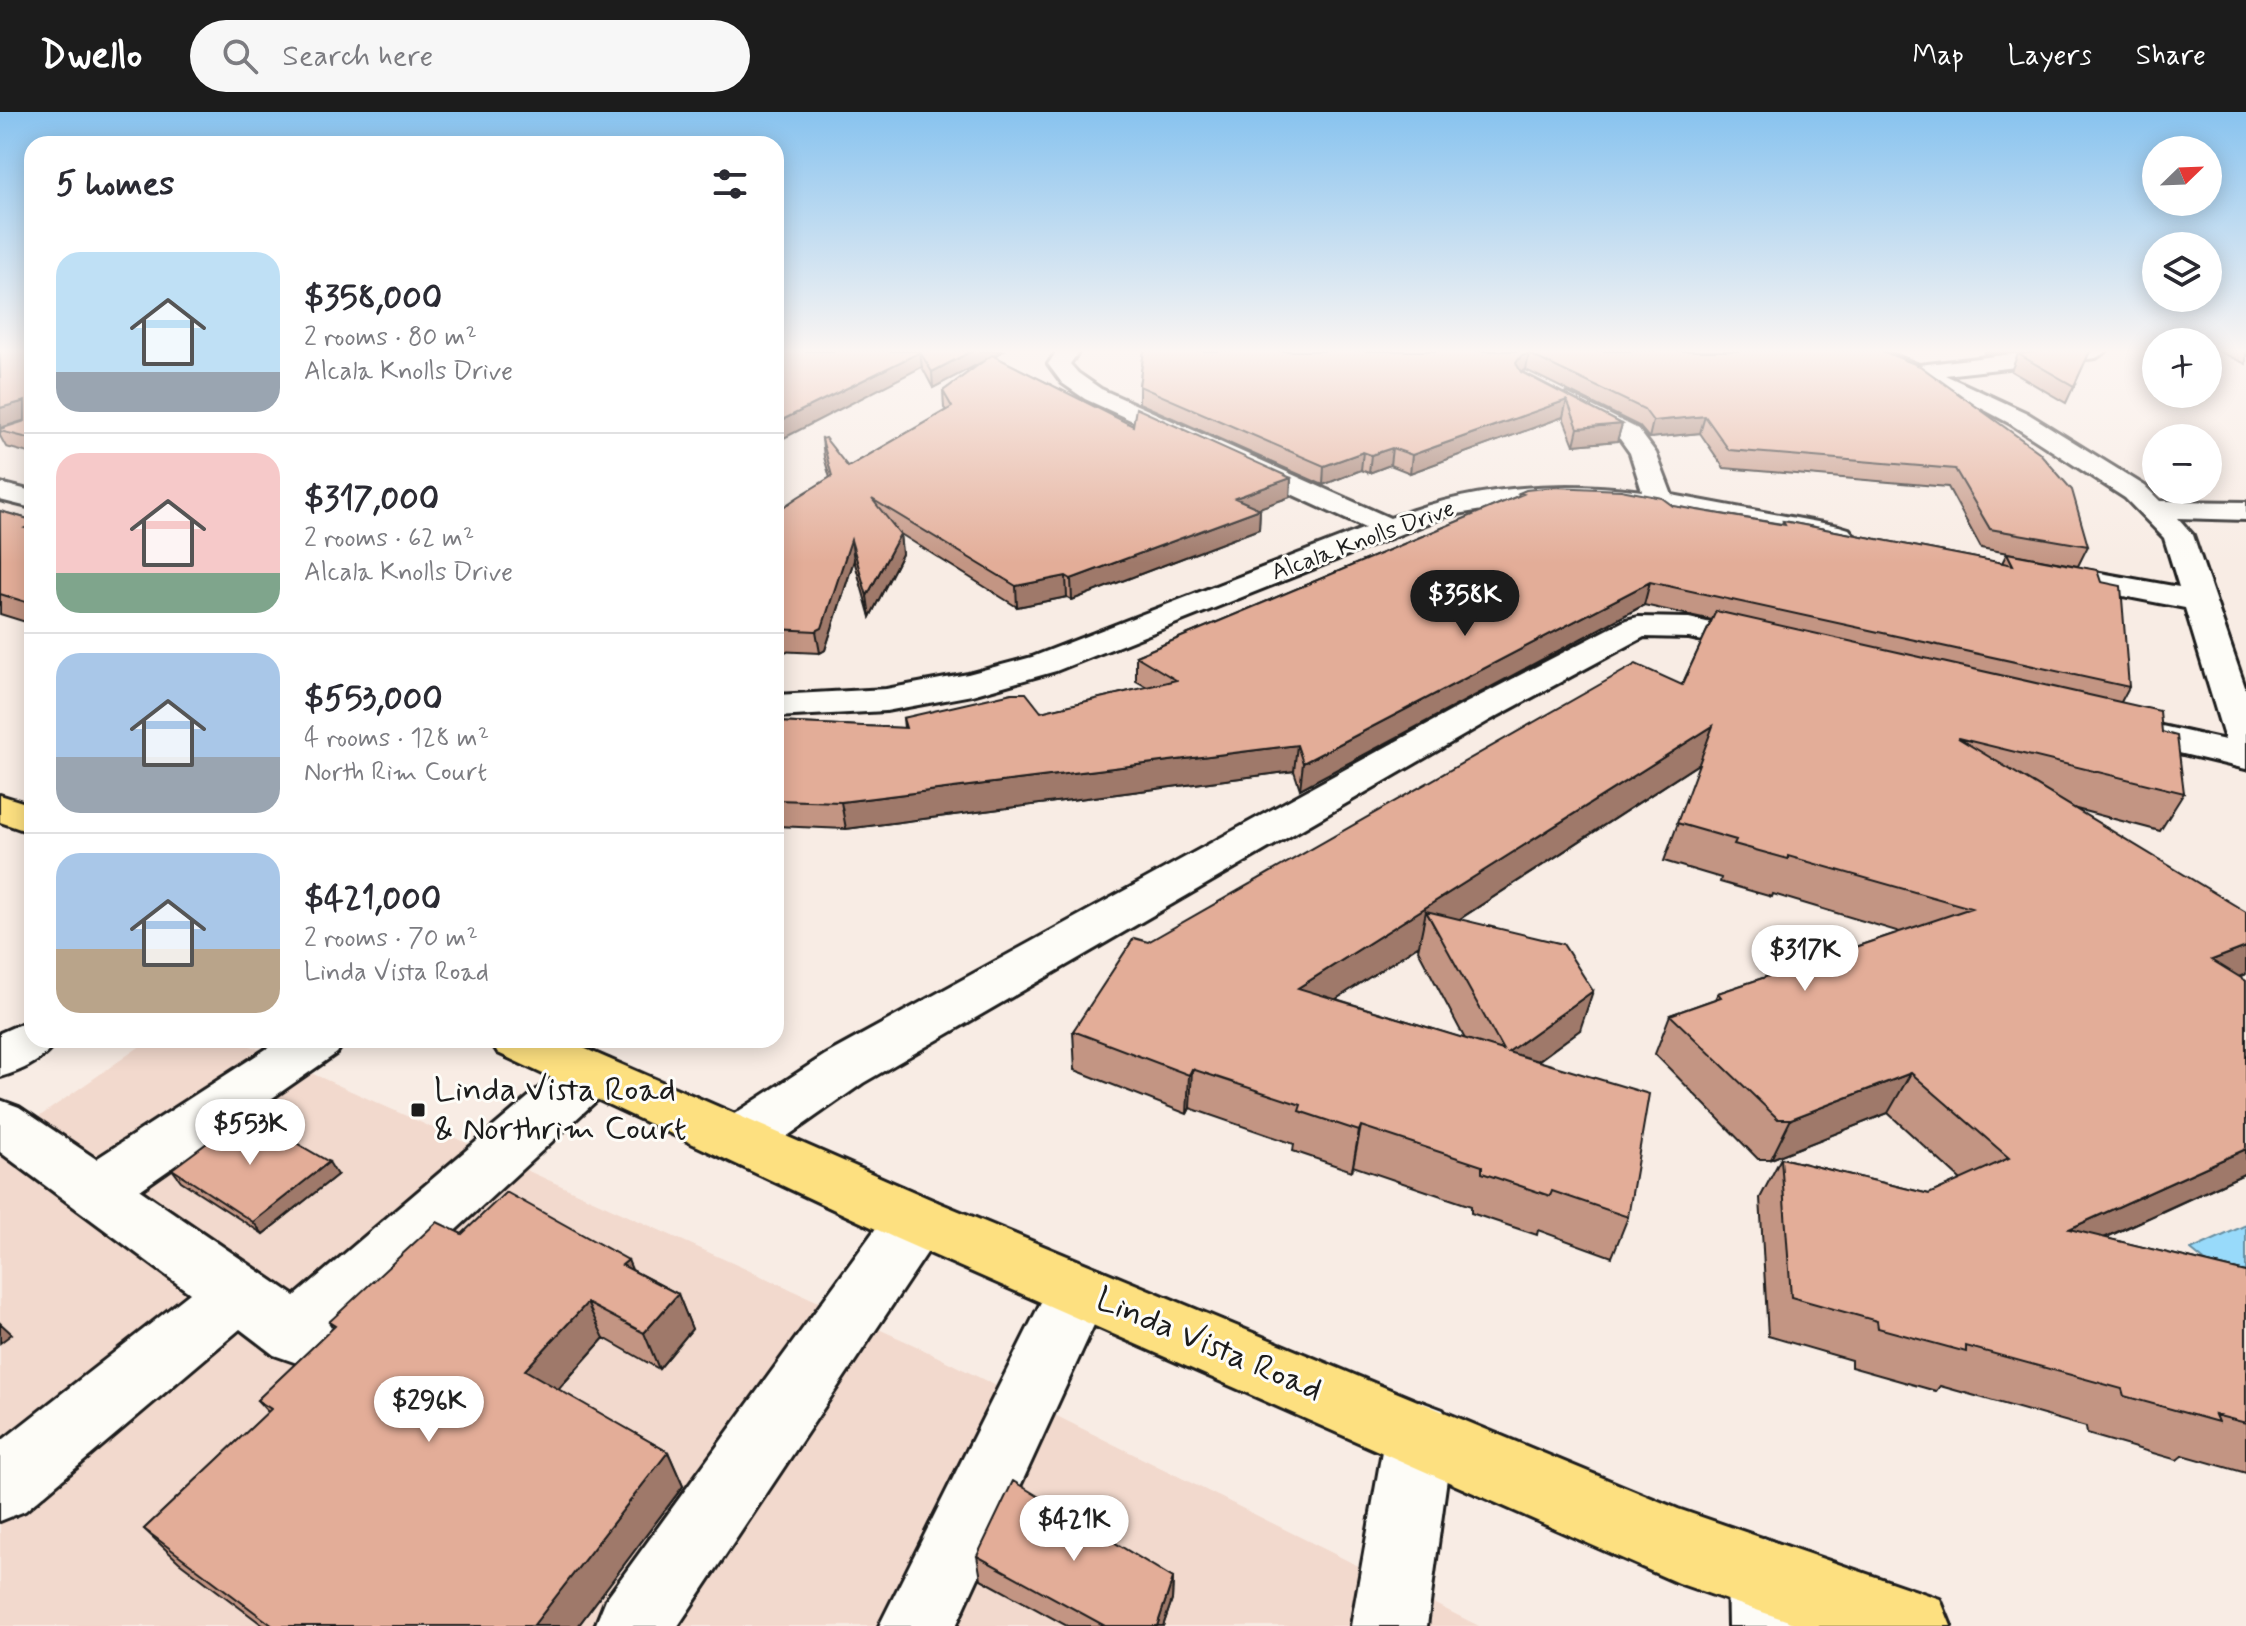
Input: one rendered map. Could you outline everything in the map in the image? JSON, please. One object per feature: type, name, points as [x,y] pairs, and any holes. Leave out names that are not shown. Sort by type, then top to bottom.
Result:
[{"type":"main road","points":[[0,807],[24,817]]},
{"type":"main road","name":"Linda Vista Road","points":[[534,1048],[916,1220],[1678,1546],[1765,1600],[1913,1626]]},
{"type":"street","points":[[1154,422],[1389,528]]},
{"type":"street","points":[[1606,422],[1629,434],[1643,453],[1660,502]]},
{"type":"street","points":[[2024,422],[2135,492],[2178,535],[2246,747]]},
{"type":"street","points":[[0,491],[24,498]]},
{"type":"street","name":"Alcala Knolls Drive","points":[[784,706],[886,700],[972,684],[1030,668],[1439,509],[1487,500],[1588,494],[1660,502],[1876,541]]},
{"type":"street","points":[[2153,509],[2246,511]]},
{"type":"street","points":[[2030,570],[2200,601]]},
{"type":"street","points":[[739,1140],[880,1048],[1479,711],[1638,627],[1689,628],[1798,653]]},
{"type":"street","points":[[2091,721],[2246,757]]},
{"type":"street","points":[[0,1058],[24,1043]]},
{"type":"street","points":[[96,1189],[307,1048]]},
{"type":"street","points":[[0,1122],[297,1334],[591,1074]]},
{"type":"street","points":[[633,1626],[916,1220]]},
{"type":"street","points":[[917,1626],[1079,1290]]},
{"type":"street","points":[[0,1486],[238,1292]]},
{"type":"street","points":[[1389,1626],[1419,1434]]},
{"type":"shaded area","points":[[138,1048],[256,1048],[914,1345],[1479,1626],[0,1626],[0,1144]]},
{"type":"water","points":[[2246,1225],[2246,1295],[2191,1250]]},
{"type":"building","points":[[24,422],[24,437],[0,431]]},
{"type":"building","points":[[927,422],[1124,422],[1133,426],[1134,422],[1166,422],[1291,478],[1235,498],[1260,509],[1071,579],[1066,576],[1016,586],[872,499],[900,534],[867,596],[851,540],[822,628],[816,631],[784,629],[784,507],[832,476],[822,439],[825,438],[848,467]]},
{"type":"building","points":[[1221,422],[1506,422],[1412,455],[1392,448],[1371,455],[1363,452],[1324,466]]},
{"type":"building","points":[[1576,422],[1622,424],[1578,428]]},
{"type":"building","points":[[1709,422],[1997,422],[2039,452],[2072,490],[2088,546],[1990,529],[1955,469],[1729,450]]},
{"type":"building","points":[[1554,487],[1621,490],[1662,498],[1673,506],[1785,525],[1783,521],[2013,565],[2007,553],[2097,570],[2101,582],[2121,586],[2129,687],[1650,582],[1303,763],[1297,745],[841,802],[784,800],[784,722],[906,728],[903,718],[1012,693],[1026,693],[1041,712],[1176,680],[1136,656],[1523,494],[1519,493]]},
{"type":"building","points":[[0,511],[24,518],[24,602],[0,594]]},
{"type":"building","points":[[1716,611],[2160,711],[2162,732],[2177,736],[2184,793],[1958,738],[2246,912],[2246,947],[2212,960],[2246,981],[2246,1149],[2069,1229],[2246,1272],[2246,1423],[2215,1415],[2218,1422],[2124,1396],[2122,1389],[1966,1346],[1966,1352],[1878,1328],[1877,1321],[1791,1297],[1781,1158],[1929,1194],[2009,1158],[1911,1073],[1791,1119],[1778,1119],[1670,1015],[1721,997],[1718,993],[1971,908],[1788,856],[1788,859],[1734,844],[1736,840],[1677,823],[1713,726],[1298,988],[1503,1050],[1426,911],[1563,944],[1593,991],[1508,1052],[1649,1094],[1628,1217],[1552,1191],[1550,1196],[1482,1173],[1482,1166],[1361,1126],[1359,1131],[1299,1111],[1301,1105],[1192,1069],[1189,1075],[1073,1031],[1134,938],[1148,942],[1636,664],[1682,685]]},
{"type":"building","points":[[246,1114],[329,1162],[253,1222],[172,1169]]},
{"type":"building","points":[[506,1192],[628,1260],[622,1265],[678,1294],[644,1333],[587,1303],[525,1370],[668,1452],[533,1626],[273,1626],[144,1529],[271,1409],[257,1400],[335,1326],[329,1322],[437,1222],[462,1234]]},
{"type":"building","points":[[1013,1481],[1173,1578],[1157,1626],[1105,1626],[977,1556]]},
{"type":"place","name":"Linda Vista Road & Northrim Court","points":[[418,1110]]}]
